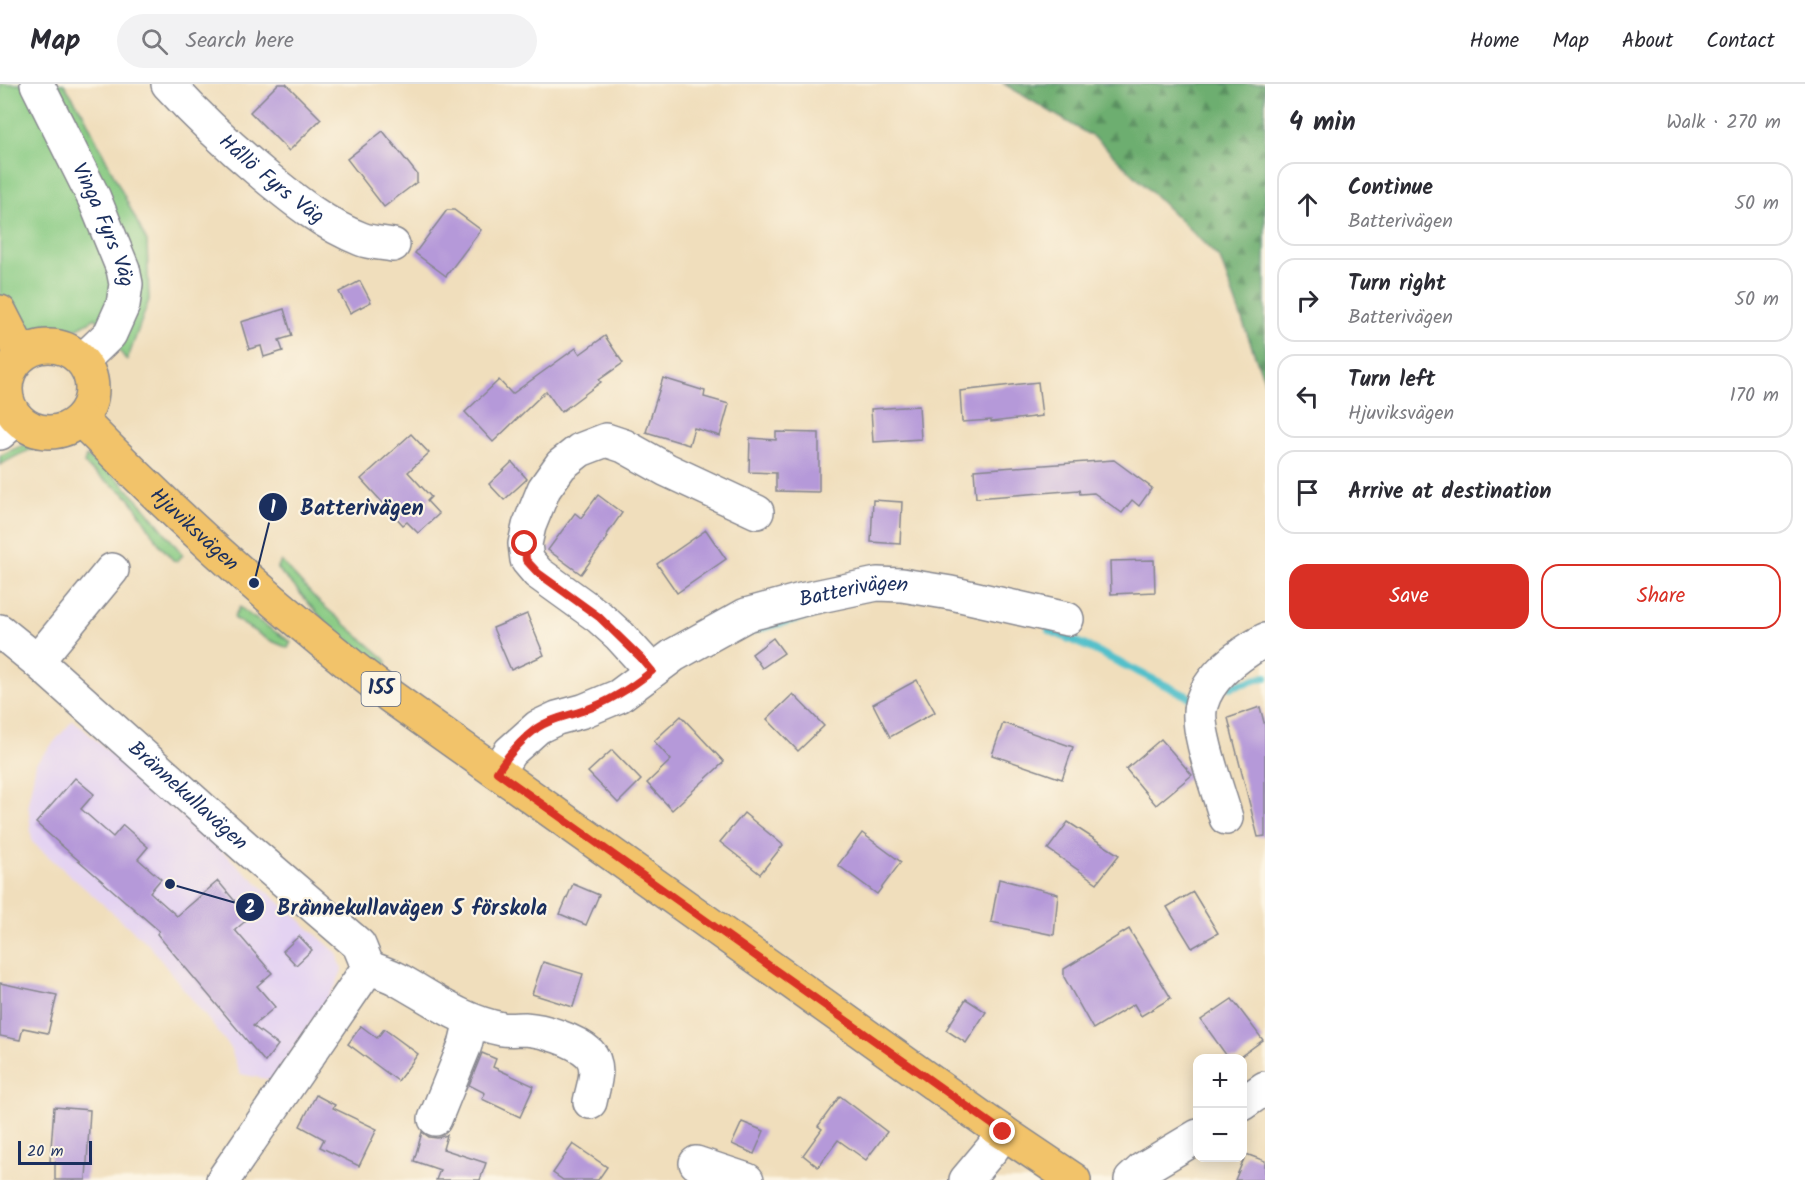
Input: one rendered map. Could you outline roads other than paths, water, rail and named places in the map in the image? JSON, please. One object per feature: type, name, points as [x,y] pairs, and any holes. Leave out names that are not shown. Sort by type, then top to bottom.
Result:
[{"type":"main road","points":[[0,312],[22,355]]},
{"type":"main road","points":[[50,345],[64,348],[82,361],[90,375],[92,390],[89,406],[80,419],[68,427],[48,432],[8,426],[6,385],[11,368],[22,355],[35,348],[50,345]]},
{"type":"main road","name":"Hjuviksvägen","points":[[80,419],[154,494],[297,622],[390,696],[1003,1132],[1074,1180]]},
{"type":"street","name":"Vinga Fyrs Väg","points":[[37,84],[94,198],[123,268],[126,284],[123,305],[110,334],[82,361]]},
{"type":"street","name":"Hållö Fyrs Väg","points":[[168,84],[187,106],[232,149],[295,201],[362,239],[393,245]]},
{"type":"street","points":[[652,671],[613,630],[538,573],[526,560],[525,544],[529,526],[544,489],[561,465],[580,450],[606,440],[624,446],[667,470],[757,512]]},
{"type":"street","points":[[37,661],[112,570]]},
{"type":"street","name":"Batterivägen","points":[[497,772],[510,752],[538,727],[557,718],[608,702],[674,655],[746,615],[801,600],[877,584],[902,585],[951,593],[1067,619]]},
{"type":"street","name":"Brännekullavägen","points":[[0,631],[359,945],[368,967]]},
{"type":"street","points":[[1226,818],[1202,734],[1200,706],[1212,682],[1231,663],[1265,640]]},
{"type":"street","points":[[223,1180],[368,967],[396,978],[444,1008],[471,1020],[503,1029],[527,1029],[561,1037],[588,1052],[594,1060],[596,1069],[590,1102]]},
{"type":"street","points":[[435,1119],[465,1045],[471,1020]]},
{"type":"street","points":[[1247,1101],[1265,1088]]},
{"type":"street","points":[[966,1180],[1003,1132]]},
{"type":"street","points":[[1131,1180],[1143,1169],[1171,1167],[1193,1141]]},
{"type":"street","points":[[696,1163],[747,1180]]},
{"type":"waterway","points":[[748,632],[821,612]]},
{"type":"waterway","points":[[1049,630],[1191,698]]},
{"type":"waterway","points":[[1230,687],[1265,677]]},
{"type":"place","name":"Batterivägen","points":[[254,583]]},
{"type":"place","name":"Brännekullavägen 5 förskola","points":[[170,884]]}]
